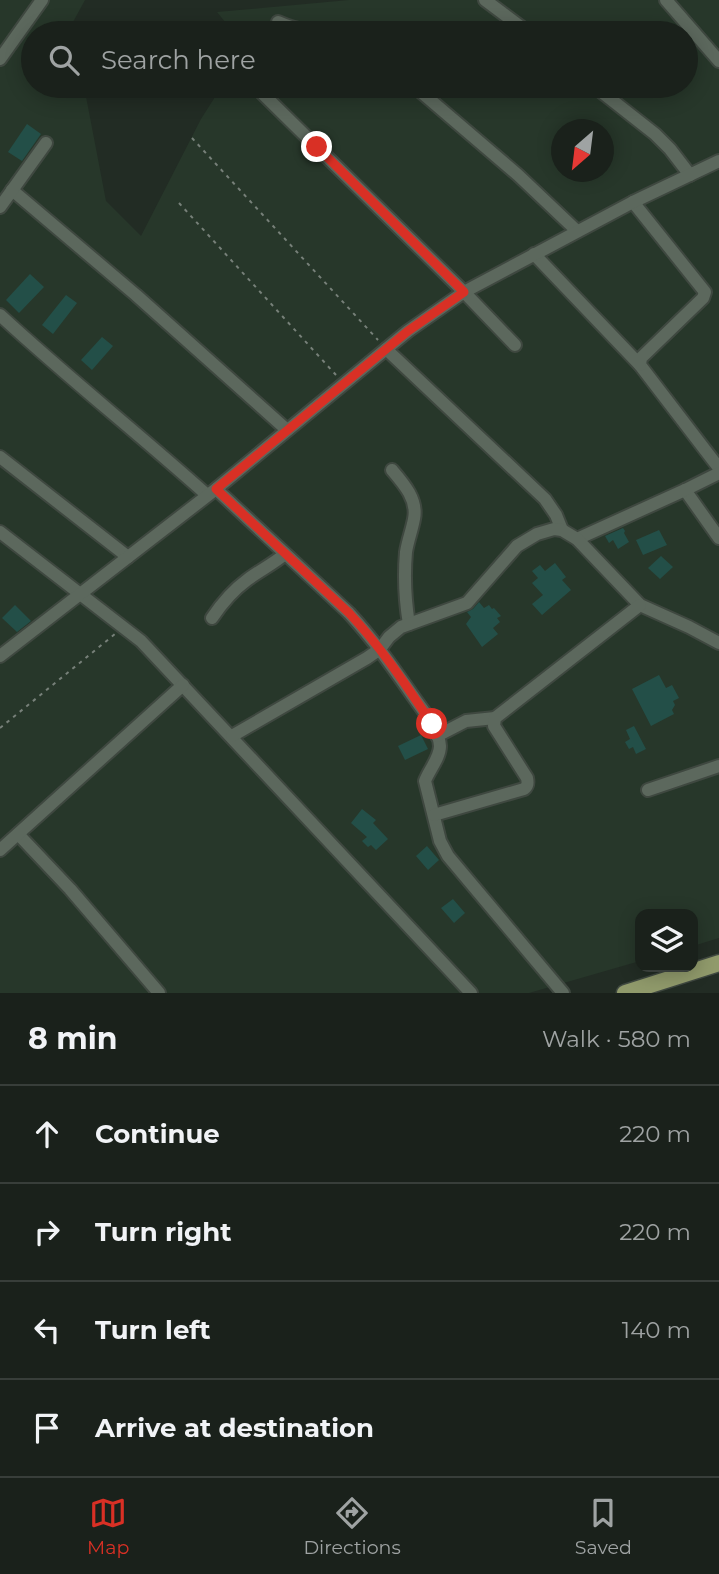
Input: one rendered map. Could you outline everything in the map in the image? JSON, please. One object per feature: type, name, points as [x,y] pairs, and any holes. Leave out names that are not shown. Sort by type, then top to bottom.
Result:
[{"type":"main road","points":[[625,993],[719,963]]},
{"type":"street","points":[[27,21],[42,0]]},
{"type":"street","points":[[485,0],[513,21]]},
{"type":"street","points":[[666,0],[684,21]]},
{"type":"street","points":[[0,58],[21,29]]},
{"type":"street","points":[[698,37],[719,61]]},
{"type":"street","points":[[267,98],[464,292],[514,345]]},
{"type":"street","points":[[428,98],[518,175],[577,231]]},
{"type":"street","points":[[609,98],[655,134],[690,175]]},
{"type":"street","points":[[0,207],[46,143]]},
{"type":"street","points":[[0,656],[211,492],[436,310],[577,231],[719,161]]},
{"type":"street","points":[[12,190],[287,430]]},
{"type":"street","points":[[633,202],[705,292],[703,298],[641,358],[640,365]]},
{"type":"street","points":[[534,254],[640,365],[719,470],[685,490],[577,539]]},
{"type":"street","points":[[0,315],[50,361],[285,554],[349,613],[380,649],[432,724],[437,736],[440,750],[425,781],[440,841],[448,856],[563,993]]},
{"type":"street","points":[[386,349],[545,499],[562,530]]},
{"type":"street","points":[[0,457],[128,557]]},
{"type":"street","points":[[392,470],[410,494],[414,505],[415,515],[406,552],[405,596],[409,624]]},
{"type":"street","points":[[685,490],[719,538]]},
{"type":"street","points":[[232,736],[368,657],[380,649],[401,627],[467,603],[517,546],[554,528],[577,539],[640,605],[719,643]]},
{"type":"street","points":[[0,532],[141,641],[471,993]]},
{"type":"street","points":[[212,618],[231,593],[285,554]]},
{"type":"street","points":[[437,736],[466,721],[495,718],[640,605]]},
{"type":"street","points":[[0,850],[183,685]]},
{"type":"street","points":[[433,816],[526,787],[527,778],[494,726],[495,718]]},
{"type":"street","points":[[648,790],[719,766]]},
{"type":"street","points":[[18,834],[70,889],[159,993]]},
{"type":"path","points":[[192,138],[386,349]]},
{"type":"path","points":[[179,203],[343,383]]},
{"type":"path","points":[[0,728],[124,627]]},
{"type":"shaded area","points":[[0,0],[85,0],[74,21],[21,21],[21,98],[86,98],[106,201],[141,236],[214,98],[698,98],[698,21],[224,21],[217,12],[349,0],[719,0],[719,938],[698,944],[698,909],[635,909],[635,962],[529,993],[0,993]]},
{"type":"building","points":[[27,124],[41,134],[22,161],[8,152]]},
{"type":"building","points":[[30,274],[44,287],[19,313],[6,300]]},
{"type":"building","points":[[66,295],[77,303],[53,334],[42,325]]},
{"type":"building","points":[[102,337],[113,346],[92,370],[81,360]]},
{"type":"building","points":[[623,528],[629,542],[618,549],[613,540],[609,543],[605,536]]},
{"type":"building","points":[[659,530],[667,545],[643,555],[636,540]]},
{"type":"building","points":[[661,556],[673,567],[660,579],[648,568]]},
{"type":"building","points":[[555,563],[566,577],[562,580],[571,590],[542,615],[532,604],[543,595],[532,583],[538,578],[532,571],[540,565],[545,571]]},
{"type":"building","points":[[479,602],[484,608],[489,605],[494,608],[501,616],[497,618],[500,622],[493,628],[498,634],[482,647],[466,624],[471,617],[467,612]]},
{"type":"building","points":[[15,605],[31,621],[17,632],[2,618]]},
{"type":"building","points":[[659,675],[666,688],[672,685],[679,698],[673,701],[674,714],[651,726],[632,689]]},
{"type":"building","points":[[634,726],[646,749],[636,754],[633,747],[629,749],[625,742],[630,739],[626,730]]},
{"type":"building","points":[[421,735],[428,749],[405,760],[398,746]]},
{"type":"building","points":[[362,809],[376,820],[373,823],[388,839],[376,850],[362,841],[367,837],[351,823]]},
{"type":"building","points":[[427,846],[439,860],[428,870],[416,856]]},
{"type":"building","points":[[453,899],[465,913],[454,923],[441,908]]},
{"type":"route","points":[[317,147],[464,292],[408,331],[216,489],[366,631],[432,724]]}]
